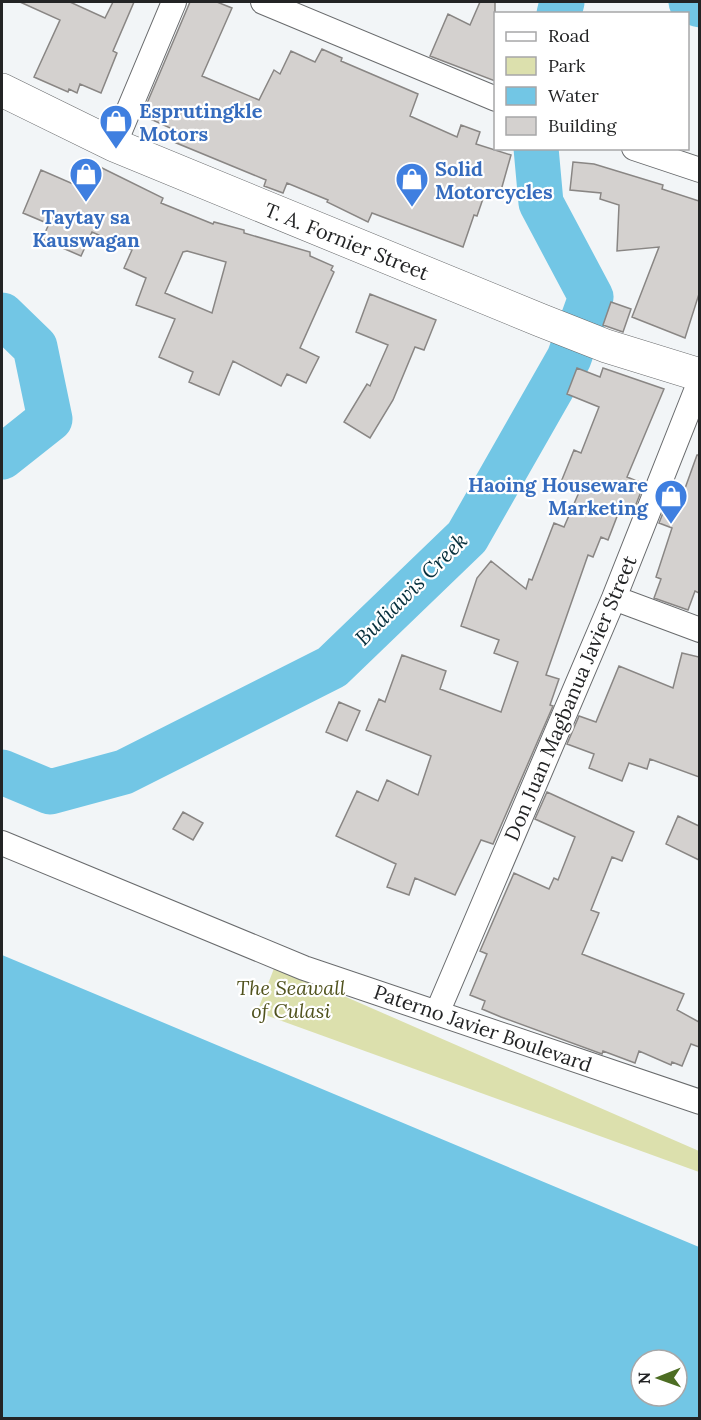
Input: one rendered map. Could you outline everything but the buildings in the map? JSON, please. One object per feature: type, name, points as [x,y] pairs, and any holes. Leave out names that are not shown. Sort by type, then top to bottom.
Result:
[{"type":"main road","name":"T. A. Fornier Street","points":[[2,90],[114,145],[540,320],[606,346],[699,375]]},
{"type":"street","points":[[114,145],[174,2]]},
{"type":"street","points":[[263,2],[494,99]]},
{"type":"street","points":[[640,150],[699,170]]},
{"type":"street","name":"Don Juan Magbanua Javier Street","points":[[436,1013],[614,598],[699,381]]},
{"type":"street","points":[[614,598],[699,630]]},
{"type":"street","name":"Paterno Javier Boulevard","points":[[2,843],[304,968],[699,1102]]},
{"type":"green space","name":"The Seawall of Culasi","points":[[275,966],[699,1151],[699,1172],[257,1012]]},
{"type":"water","points":[[2,955],[699,1247],[699,1418],[2,1418]]},
{"type":"waterway","name":"Budiawis Creek","points":[[560,12],[562,2]]},
{"type":"waterway","name":"Budiawis Creek","points":[[691,2],[700,5]]},
{"type":"waterway","name":"Budiawis Creek","points":[[2,772],[50,792],[124,772],[332,667],[467,537],[569,358],[591,297],[541,203],[536,150]]},
{"type":"waterway","name":"Budiawis Creek","points":[[2,315],[35,347],[50,419],[2,457]]},
{"type":"place","name":"Esprutingkle Motors","points":[[116,150]]},
{"type":"place","name":"Taytay sa Kauswagan","points":[[86,203]]},
{"type":"place","name":"Solid Motorcycles","points":[[412,208]]},
{"type":"place","name":"Haoing Houseware Marketing","points":[[671,525]]}]
